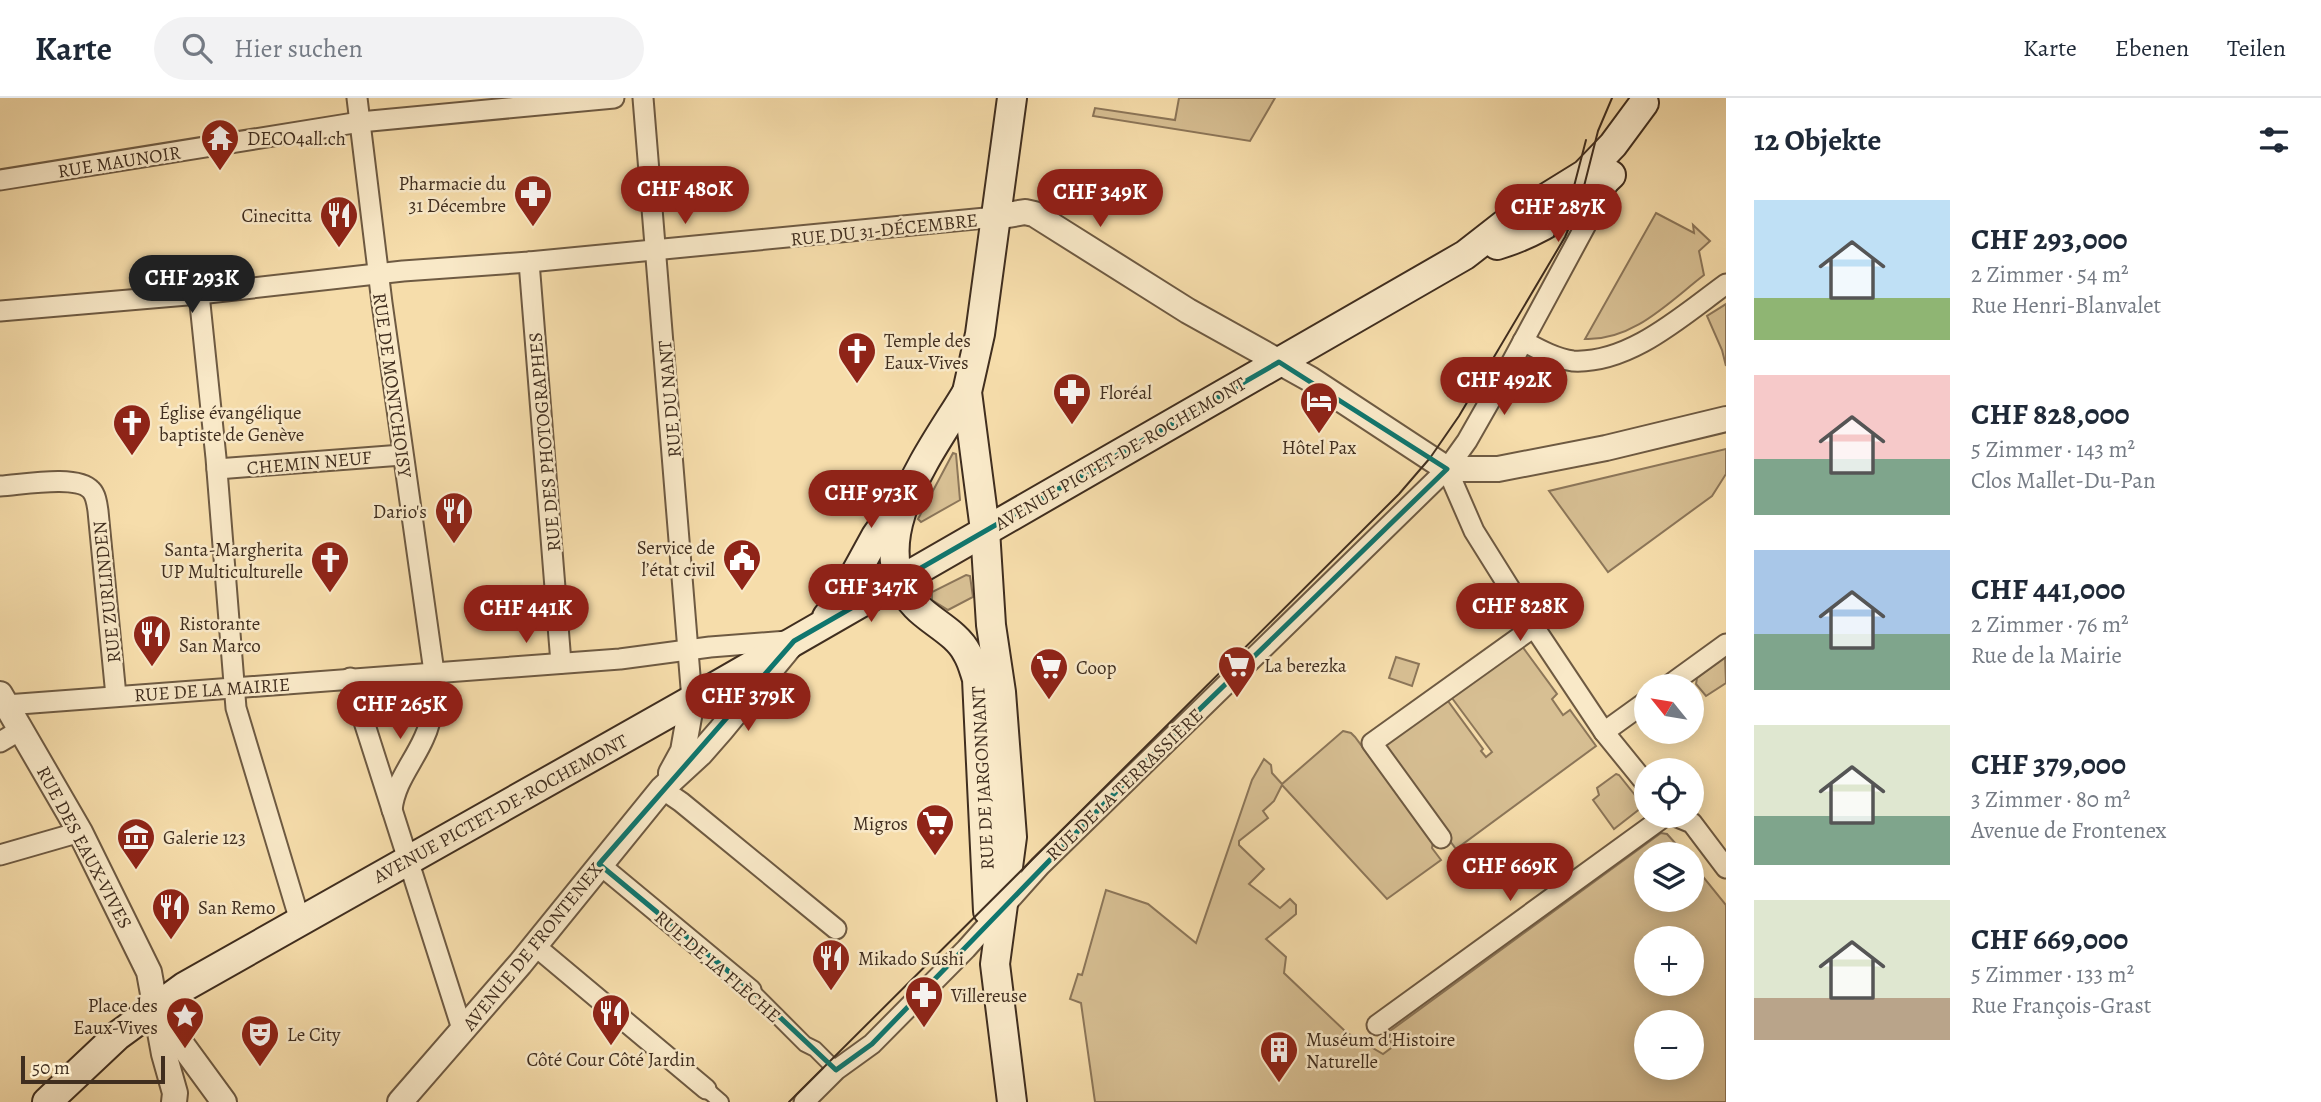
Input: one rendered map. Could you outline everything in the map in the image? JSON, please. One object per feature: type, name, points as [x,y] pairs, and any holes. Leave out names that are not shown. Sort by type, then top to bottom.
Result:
[{"type":"main road","points":[[806,634],[842,598],[876,536],[912,485],[967,392],[980,334],[1012,98]]},
{"type":"main road","points":[[1616,170],[1627,149],[1642,100]]},
{"type":"main road","name":"AVENUE PICTET-DE-ROCHEMONT","points":[[47,1102],[117,1036],[155,1006],[300,920],[692,700],[1465,255],[1506,223],[1582,177],[1613,145],[1642,100]]},
{"type":"main road","name":"AVENUE PICTET-DE-ROCHEMONT","points":[[1465,255],[1509,242],[1565,213],[1592,193],[1616,170]]},
{"type":"main road","name":"RUE DE JARGONNANT","points":[[967,392],[985,530],[990,625],[1001,692],[1012,837],[995,916]]},
{"type":"main road","points":[[899,580],[895,564],[895,533],[912,485]]},
{"type":"main road","name":"RUE DE JARGONNANT","points":[[899,580],[915,605],[960,643],[967,652],[977,679],[995,916]]},
{"type":"main road","points":[[937,624],[961,635],[970,636],[984,632],[990,625]]},
{"type":"main road","points":[[977,679],[990,625]]},
{"type":"main road","points":[[995,916],[995,964],[1012,1102]]},
{"type":"street","name":"RUE DE MONTCHOISY","points":[[357,98],[402,455],[434,672],[434,706],[429,727],[397,786],[392,810]]},
{"type":"street","name":"RUE MAUNOIR","points":[[0,180],[360,122],[614,98]]},
{"type":"street","name":"RUE DU NANT","points":[[643,98],[692,700]]},
{"type":"street","name":"RUE DE LA TERRASSIÈRE","points":[[804,1102],[836,1070],[872,1044],[1040,866],[1447,469],[1467,441],[1616,170]]},
{"type":"street","name":"RUE DU 31-DÉCEMBRE","points":[[0,311],[199,294],[379,274],[756,242],[1025,212],[1034,214],[1188,311],[1310,379],[1447,469]]},
{"type":"street","name":"RUE DES PHOTOGRAPHES","points":[[530,262],[561,663]]},
{"type":"street","points":[[1522,341],[1549,354],[1573,361],[1604,358],[1636,348],[1726,284]]},
{"type":"street","points":[[199,294],[217,469],[236,708],[300,920]]},
{"type":"street","points":[[1634,769],[1604,732],[1474,531],[1447,469],[1498,469],[1606,448],[1726,419]]},
{"type":"street","name":"CHEMIN NEUF","points":[[217,469],[402,455]]},
{"type":"street","name":"RUE ZURLINDEN","points":[[0,486],[64,481],[77,482],[90,489],[98,511],[116,696]]},
{"type":"street","points":[[1441,838],[1371,743],[1534,627]]},
{"type":"street","name":"RUE DE LA MAIRIE","points":[[3,699],[116,696],[561,663],[689,651],[806,634]]},
{"type":"street","name":"AVENUE DE FRONTENEX","points":[[400,1102],[463,1032],[662,789],[700,754],[806,634]]},
{"type":"street","points":[[1684,674],[1726,643]]},
{"type":"street","points":[[350,678],[463,1032]]},
{"type":"street","name":"RUE DES EAUX-VIVES","points":[[3,699],[80,832],[149,972],[155,1006]]},
{"type":"street","name":"AVENUE DE FRONTENEX","points":[[662,789],[684,751],[692,700]]},
{"type":"street","points":[[1604,732],[1634,710]]},
{"type":"street","points":[[0,741],[22,729]]},
{"type":"street","points":[[662,789],[836,929]]},
{"type":"street","points":[[1377,1025],[1648,828]]},
{"type":"street","points":[[1696,828],[1726,868]]},
{"type":"street","points":[[0,855],[80,832]]},
{"type":"street","name":"RUE DE LA FLÈCHE","points":[[599,864],[751,990],[805,1044],[815,1049],[836,1070]]},
{"type":"street","points":[[534,946],[721,1102]]},
{"type":"street","points":[[155,1006],[173,1085],[174,1102]]},
{"type":"street","points":[[155,1006],[224,1102]]},
{"type":"highlighted area","points":[[1279,362],[1447,469],[1136,771],[872,1044],[836,1070],[751,990],[599,864],[794,641]]},
{"type":"shaded area","points":[[1179,98],[1275,98],[1250,141],[1093,116],[1095,108],[1175,120]]},
{"type":"shaded area","points":[[1656,213],[1694,233],[1693,225],[1710,241],[1699,251],[1704,275],[1664,308],[1635,327],[1619,334],[1585,339]]},
{"type":"shaded area","points":[[1726,304],[1726,366],[1707,316]]},
{"type":"shaded area","points":[[1726,449],[1726,474],[1712,496],[1608,572],[1549,491]]},
{"type":"shaded area","points":[[953,453],[956,454],[960,500],[921,522],[918,519]]},
{"type":"shaded area","points":[[966,575],[970,576],[973,597],[948,610],[932,600],[932,592]]},
{"type":"shaded area","points":[[1519,642],[1557,694],[1552,699],[1563,715],[1570,710],[1596,746],[1456,849],[1383,751],[1384,741],[1445,697],[1486,757],[1492,752],[1449,694]]},
{"type":"shaded area","points":[[1396,657],[1419,664],[1412,686],[1389,678]]},
{"type":"shaded area","points":[[1725,657],[1726,683],[1706,696],[1702,674]]},
{"type":"shaded area","points":[[1343,731],[1351,733],[1433,842],[1432,848],[1441,860],[1387,899],[1282,785],[1274,801],[1263,811],[1268,818],[1239,841],[1239,845],[1264,869],[1249,884],[1280,908],[1290,899],[1296,905],[1296,914],[1266,939],[1286,957],[1284,973],[1346,1032],[1383,1054],[1391,1048],[1390,1031],[1634,853],[1634,912],[1704,912],[1704,878],[1726,905],[1726,1102],[1095,1102],[1081,1003],[1070,999],[1078,974],[1082,975],[1106,890],[1148,904],[1196,943],[1252,780],[1264,759],[1271,765],[1272,773],[1282,784]]},
{"type":"shaded area","points":[[1616,774],[1619,775],[1634,794],[1634,813],[1614,829],[1593,800],[1599,795],[1597,788]]},
{"type":"shaded area","points":[[1661,833],[1667,834],[1674,842],[1649,842]]},
{"type":"tram line","points":[[789,1102],[1399,494],[1430,458],[1459,416],[1565,237],[1580,202],[1598,131],[1612,98]]},
{"type":"tram line","points":[[1554,236],[1572,194],[1586,140]]},
{"type":"place","name":"DECO4all.ch","points":[[220,172]]},
{"type":"place","name":"Pharmacie du 31 Décembre","points":[[533,228]]},
{"type":"place","name":"Cinecitta","points":[[339,249]]},
{"type":"place","name":"Temple des Eaux-Vives","points":[[857,385]]},
{"type":"place","name":"Floréal","points":[[1072,426]]},
{"type":"place","name":"Hôtel Pax","points":[[1319,435]]},
{"type":"place","name":"Église évangélique baptiste de Genève","points":[[132,457]]},
{"type":"place","name":"Dario's","points":[[454,545]]},
{"type":"place","name":"Service de l’état civil","points":[[742,592]]},
{"type":"place","name":"Santa-Margherita UP Multiculturelle","points":[[330,594]]},
{"type":"place","name":"Ristorante San Marco","points":[[152,668]]},
{"type":"place","name":"La berezka","points":[[1237,699]]},
{"type":"place","name":"Coop","points":[[1049,701]]},
{"type":"place","name":"Migros","points":[[935,857]]},
{"type":"place","name":"Galerie 123","points":[[136,871]]},
{"type":"place","name":"San Remo","points":[[171,941]]},
{"type":"place","name":"Mikado Sushi","points":[[831,992]]},
{"type":"place","name":"Villereuse","points":[[924,1029]]},
{"type":"place","name":"Côté Cour Côté Jardin","points":[[611,1047]]},
{"type":"place","name":"Place des Eaux-Vives","points":[[185,1050]]},
{"type":"place","name":"Le City","points":[[260,1068]]},
{"type":"place","name":"Muséum d'Histoire Naturelle","points":[[1279,1084]]}]
